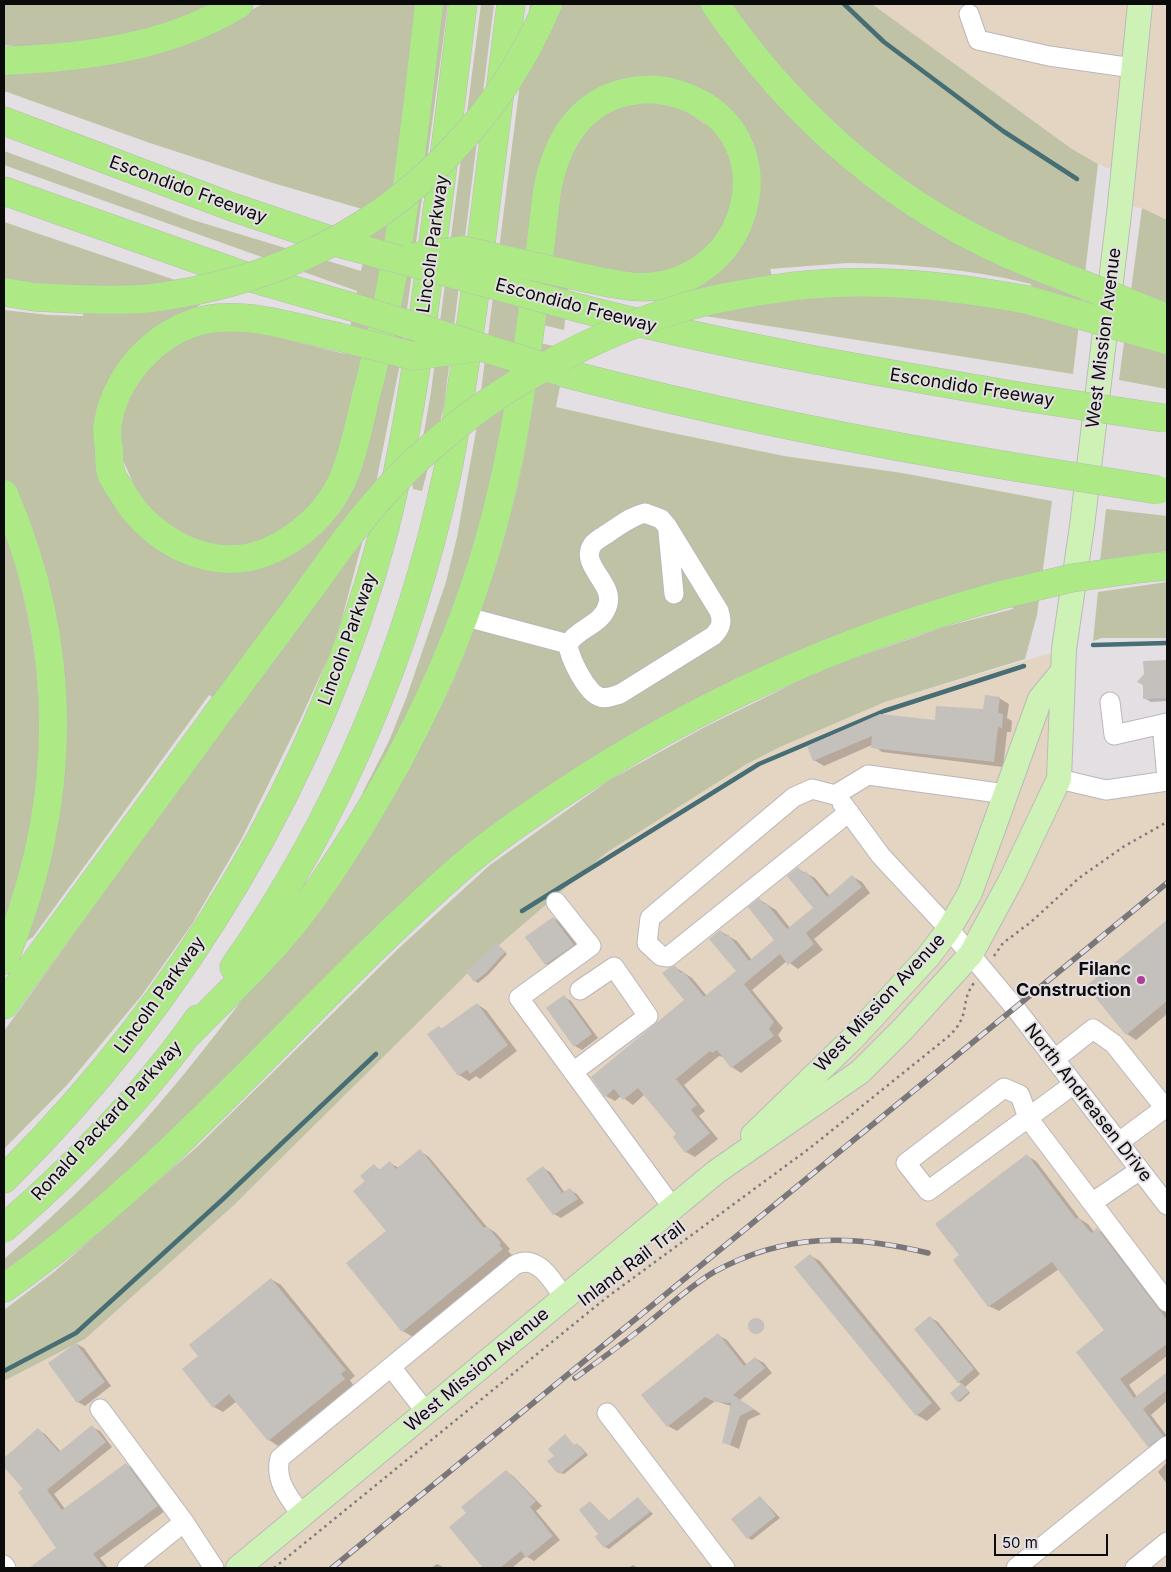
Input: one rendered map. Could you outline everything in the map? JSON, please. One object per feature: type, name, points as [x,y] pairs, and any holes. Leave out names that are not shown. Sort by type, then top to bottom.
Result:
[{"type":"highway","points":[[4,61],[64,58],[110,52],[151,42],[212,21],[239,4]]},
{"type":"highway","points":[[430,4],[408,191],[389,300],[372,373],[341,484],[314,522],[287,544],[254,558],[219,558],[184,551],[150,530],[127,502],[110,472],[107,424],[123,379],[150,347],[183,328],[216,318],[257,319],[335,336],[413,356],[482,347]]},
{"type":"highway","name":"Lincoln Parkway","points":[[4,1179],[41,1142],[103,1073],[150,1012],[222,905],[294,774],[352,636],[384,529],[414,388],[463,4]]},
{"type":"highway","points":[[188,1034],[260,930],[315,836],[355,757],[412,606],[447,473],[460,397],[511,4]]},
{"type":"highway","points":[[4,292],[35,297],[76,299],[150,298],[198,290],[241,279],[305,256],[350,231],[385,208],[429,173],[472,128],[518,63],[538,28],[548,4]]},
{"type":"highway","points":[[715,4],[742,44],[777,85],[817,127],[856,161],[911,202],[961,232],[1030,263],[1167,318]]},
{"type":"highway","points":[[188,1034],[280,939],[332,870],[380,794],[423,712],[463,616],[483,560],[504,480],[516,428],[547,191],[552,163],[567,132],[589,108],[610,97],[639,88],[669,91],[701,103],[727,124],[742,151],[748,186],[742,218],[729,244],[709,265],[680,280],[643,287],[576,276],[462,250],[400,258]]},
{"type":"highway","name":"Escondido Freeway","points":[[4,121],[232,207],[342,244],[400,258],[571,306],[701,338],[824,363],[1165,419]]},
{"type":"highway","points":[[4,191],[248,277],[349,306],[564,373],[701,407],[854,440],[1163,491]]},
{"type":"highway","points":[[4,1005],[345,541],[387,490],[426,451],[489,402],[540,369],[600,338],[681,308],[752,292],[838,281],[947,287],[1028,300],[1167,340]]},
{"type":"highway","points":[[4,494],[20,532],[40,602],[48,647],[53,743],[42,842],[32,883],[4,960]]},
{"type":"highway","points":[[4,1288],[60,1246],[144,1174],[370,950],[460,868],[501,835],[632,748],[727,698],[789,669],[892,628],[1002,595],[1072,578],[1156,567]]},
{"type":"highway","name":"Ronald Packard Parkway","points":[[4,1228],[30,1205],[112,1123],[188,1034]]},
{"type":"main road","name":"West Mission Avenue","points":[[238,1568],[716,1172],[860,1072],[903,1029],[970,954],[1012,878],[1058,779],[1063,671],[1120,205],[1140,4]]},
{"type":"main road","name":"West Mission Avenue","points":[[716,1172],[803,1084],[852,1039],[928,956],[949,929],[970,893],[1040,700],[1063,671]]},
{"type":"street","points":[[969,14],[978,40],[1049,56],[1133,68]]},
{"type":"street","points":[[645,513],[653,515],[667,526],[719,611],[722,620],[717,632],[620,694],[604,698],[594,695],[590,690],[569,655],[568,644],[576,634],[600,618],[609,602],[608,592],[590,558],[589,553],[593,543],[636,515],[645,513]]},
{"type":"street","points":[[667,526],[674,594]]},
{"type":"street","points":[[463,616],[568,644]]},
{"type":"street","points":[[1058,779],[1106,790],[1167,780],[1165,724],[1114,735],[1110,702]]},
{"type":"street","points":[[849,812],[668,957],[661,956],[647,943],[650,918],[794,797],[812,789],[835,794],[868,775],[1006,794]]},
{"type":"street","name":"North Andreasen Drive","points":[[835,794],[881,856],[949,929],[1055,1059],[1167,1205]]},
{"type":"street","points":[[556,902],[592,946],[519,998],[673,1208]]},
{"type":"street","points":[[573,1072],[648,1016],[614,967],[580,990]]},
{"type":"street","points":[[1055,1059],[1093,1029],[1114,1044],[1166,1107],[1119,1142]]},
{"type":"street","points":[[1074,1084],[1028,1118],[928,1191],[906,1162],[1004,1088],[1020,1095],[1028,1118],[1167,1302]]},
{"type":"street","points":[[1093,1202],[1140,1170]]},
{"type":"street","points":[[302,1515],[284,1490],[277,1468],[280,1458],[391,1366],[522,1260],[533,1262],[550,1278],[564,1298]]},
{"type":"street","points":[[391,1366],[426,1412]]},
{"type":"street","points":[[100,1409],[184,1522],[214,1568]]},
{"type":"street","points":[[607,1413],[725,1568]]},
{"type":"street","points":[[1016,1568],[1167,1446]]},
{"type":"street","points":[[127,1568],[184,1522]]},
{"type":"street","points":[[1134,1568],[1167,1542]]},
{"type":"path","points":[[1003,943],[1031,922],[1079,878],[1123,847],[1167,822]]},
{"type":"path","name":"Inland Rail Trail","points":[[274,1568],[606,1298],[810,1148],[948,1036],[958,1027],[965,1014],[967,993]]},
{"type":"shaded area","points":[[872,4],[1167,4],[1167,220],[1142,208],[1120,205],[1123,174],[1098,164],[1072,149]]},
{"type":"shaded area","points":[[1064,649],[1059,779],[1081,784],[1167,781],[1167,1568],[4,1568],[4,1381],[85,1339],[233,1206],[476,965],[606,853],[745,765],[780,747],[885,702]]},
{"type":"green space","points":[[4,4],[213,4],[162,26],[130,36],[84,44],[34,47],[4,45]]},
{"type":"green space","points":[[263,4],[417,4],[394,207],[353,405],[328,481],[312,506],[279,534],[238,547],[218,547],[179,533],[141,501],[120,453],[119,430],[129,395],[150,361],[186,338],[227,329],[260,333],[345,354],[357,291],[4,165],[4,151],[193,220],[361,271],[373,223],[369,211],[273,183],[150,143],[4,91],[4,68],[215,28]]},
{"type":"green space","points":[[438,4],[448,4],[399,369],[370,513],[341,622],[329,656],[242,838],[192,924],[142,995],[67,1085],[4,1149],[4,1031],[234,712],[209,695],[33,937],[25,942],[56,794],[16,504],[4,476],[4,310],[48,315],[83,316],[84,295],[4,286],[4,222],[178,281],[202,303],[192,311],[159,327],[100,454],[195,563],[329,519]]},
{"type":"green space","points":[[481,4],[494,4],[444,406],[422,491],[413,489],[412,480],[424,432],[431,392]]},
{"type":"green space","points":[[530,4],[705,4],[755,72],[783,103],[846,161],[914,211],[960,239],[1033,272],[1036,253],[949,211],[909,187],[816,112],[756,45],[730,4],[872,4],[1072,149],[1098,164],[1073,374],[686,313],[678,309],[677,292],[710,273],[728,259],[739,243],[752,215],[756,200],[755,173],[748,146],[742,133],[727,112],[716,102],[688,87],[657,79],[626,81],[611,86],[582,104],[558,129],[545,148],[509,412],[499,463],[472,564],[455,614],[415,710],[366,802],[363,802],[363,792],[389,741],[407,696],[446,582],[457,537],[476,431]],"holes":[[[847,263],[917,266],[963,271],[1031,284],[1027,312],[959,297],[907,292],[885,291],[821,294],[779,300],[770,269]]]},
{"type":"green space","points":[[645,99],[675,104],[715,131],[728,153],[735,184],[724,230],[687,266],[644,275],[571,264],[564,330],[543,325],[563,171],[578,135],[609,109]]},
{"type":"green space","points":[[1142,208],[1167,220],[1167,304],[1157,351],[1167,354],[1167,389],[1119,380]]},
{"type":"green space","points":[[540,343],[567,349],[556,407],[784,456],[902,473],[1052,501],[1037,615],[1025,659],[885,702],[780,747],[745,765],[606,853],[476,965],[233,1206],[85,1339],[4,1381],[4,1310],[54,1272],[198,1146],[399,948],[490,865],[608,781],[703,728],[823,669],[944,627],[1013,609],[1003,582],[889,615],[825,640],[721,686],[625,739],[190,1114],[99,1197],[4,1275],[4,1259],[52,1217],[97,1172],[139,1127],[218,1031],[366,827],[401,775],[433,722],[460,665],[479,615],[511,513],[531,417]]},
{"type":"green space","points":[[1106,509],[1167,516],[1167,551],[1100,561]]},
{"type":"green space","points":[[4,530],[23,596],[30,630],[38,698],[39,732],[35,802],[22,864],[4,926]]},
{"type":"green space","points":[[1167,582],[1167,638],[1102,638],[1093,641],[1098,592]]},
{"type":"building","points":[[1167,660],[1167,698],[1143,699],[1143,685],[1137,682],[1144,674],[1143,661]]},
{"type":"building","points":[[985,695],[1000,697],[998,713],[1003,714],[1002,728],[998,727],[994,762],[871,748],[872,736],[813,761],[807,746],[880,714],[935,720],[936,706],[983,709]]},
{"type":"building","points":[[798,867],[803,873],[806,871],[827,897],[852,875],[862,887],[806,933],[814,944],[788,965],[780,954],[744,984],[774,1022],[769,1029],[774,1036],[731,1068],[717,1050],[712,1053],[710,1051],[676,1079],[697,1105],[691,1110],[710,1133],[685,1153],[673,1137],[676,1134],[638,1088],[623,1100],[614,1089],[605,1097],[591,1077],[684,1000],[662,973],[675,966],[681,973],[683,971],[704,997],[736,971],[709,939],[720,930],[726,936],[728,934],[749,961],[774,940],[748,907],[759,898],[764,904],[766,903],[787,929],[813,908],[787,876]]},
{"type":"building","points":[[553,917],[574,945],[545,965],[525,937]]},
{"type":"building","points":[[1167,920],[1167,1001],[1126,1035],[1086,986]]},
{"type":"building","points":[[496,943],[505,952],[486,973],[474,982],[466,971]]},
{"type":"building","points":[[564,995],[592,1034],[574,1047],[546,1008]]},
{"type":"building","points":[[477,1003],[508,1045],[470,1074],[467,1070],[458,1076],[427,1034],[439,1026],[441,1029]]},
{"type":"building","points":[[420,1149],[484,1228],[487,1226],[501,1243],[499,1245],[503,1249],[402,1332],[346,1263],[386,1231],[353,1191],[365,1181],[360,1176],[374,1164],[379,1170],[390,1161],[396,1169]]},
{"type":"building","points":[[1027,1154],[1076,1219],[1078,1217],[1091,1233],[1097,1228],[1167,1320],[1167,1344],[1120,1379],[1134,1398],[1167,1372],[1167,1390],[1143,1409],[1163,1436],[1148,1447],[1076,1352],[1104,1330],[1052,1262],[988,1307],[953,1260],[959,1255],[935,1224]]},
{"type":"building","points":[[543,1166],[562,1193],[570,1188],[578,1199],[553,1215],[526,1179]]},
{"type":"building","points":[[810,1254],[932,1403],[916,1416],[794,1267]]},
{"type":"building","points":[[271,1278],[346,1370],[341,1374],[345,1379],[268,1441],[229,1394],[213,1408],[182,1369],[198,1356],[189,1345]]},
{"type":"building","points":[[930,1316],[974,1369],[958,1383],[914,1329]]},
{"type":"building","points":[[756,1318],[762,1320],[764,1326],[762,1332],[756,1334],[750,1332],[748,1326],[750,1320]]},
{"type":"building","points":[[718,1333],[744,1366],[755,1357],[765,1368],[733,1395],[754,1409],[740,1416],[730,1445],[722,1443],[731,1403],[715,1402],[705,1397],[667,1427],[641,1395]]},
{"type":"building","points":[[76,1343],[105,1382],[77,1403],[48,1363]]},
{"type":"building","points":[[962,1383],[969,1392],[957,1402],[950,1393]]},
{"type":"building","points":[[92,1425],[106,1442],[47,1490],[62,1510],[126,1463],[158,1506],[93,1554],[104,1568],[29,1568],[56,1548],[18,1492],[23,1489],[4,1467],[4,1458],[38,1428],[59,1452]]},
{"type":"building","points":[[565,1434],[574,1445],[577,1443],[585,1453],[560,1474],[547,1461],[554,1456],[548,1449]]},
{"type":"building","points":[[506,1470],[536,1501],[530,1507],[553,1536],[526,1558],[521,1551],[500,1568],[483,1568],[449,1527],[466,1513],[461,1507]]},
{"type":"building","points":[[760,1496],[776,1516],[747,1539],[731,1519]]},
{"type":"building","points":[[638,1497],[650,1512],[604,1548],[595,1537],[598,1534],[579,1510],[590,1501],[608,1521]]},
{"type":"waterway","points":[[844,4],[884,42],[1003,131],[1077,179]]},
{"type":"waterway","points":[[1093,645],[1167,643]]},
{"type":"waterway","points":[[522,911],[759,764],[884,711],[1024,666]]},
{"type":"waterway","points":[[4,1371],[76,1333],[223,1199],[376,1054]]},
{"type":"railway","points":[[332,1568],[1167,883]]},
{"type":"railway","points":[[575,1378],[630,1338],[680,1296],[714,1272],[740,1259],[793,1244],[845,1240],[872,1242],[928,1253]]},
{"type":"place","name":"Filanc Construction","points":[[1141,980]]}]
